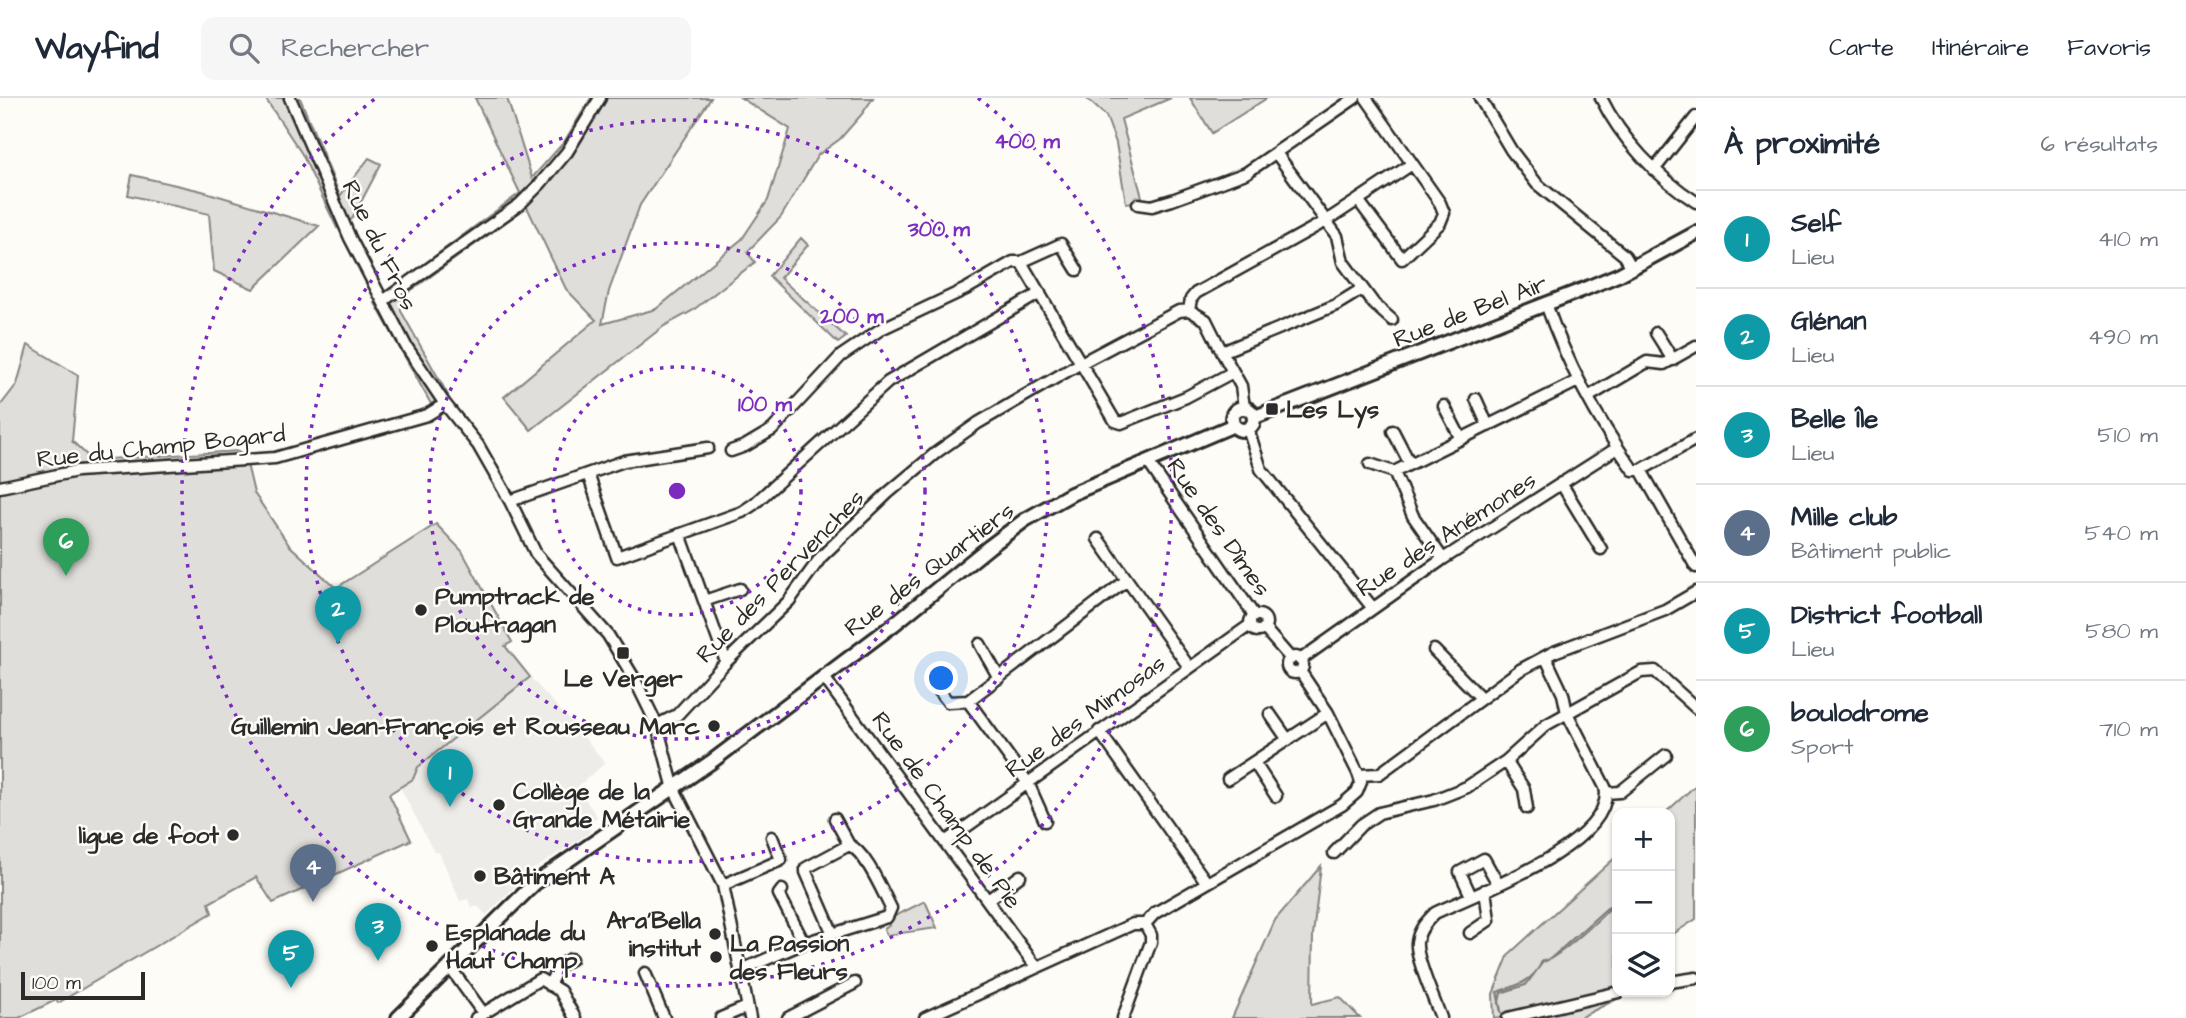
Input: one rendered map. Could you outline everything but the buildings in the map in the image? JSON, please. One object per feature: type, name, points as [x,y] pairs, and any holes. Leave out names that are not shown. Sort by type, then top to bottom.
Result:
[{"type":"main road","name":"Rue de Bel Air","points":[[1255,417],[1582,290],[1632,268],[1696,233]]},
{"type":"main road","points":[[1244,407],[1251,410],[1255,417],[1254,424],[1242,430],[1234,425],[1232,418],[1234,412],[1244,407]]},
{"type":"main road","name":"Rue des Quartiers","points":[[398,1018],[535,883],[674,789],[893,625],[1026,520],[1071,494],[1234,425]]},
{"type":"street","name":"Rue du Fros","points":[[290,98],[350,238],[407,346],[444,404],[478,445],[536,554],[608,635],[634,678],[657,725],[674,789],[723,885],[750,1018]]},
{"type":"street","points":[[383,302],[520,204],[567,152],[600,98]]},
{"type":"street","points":[[1138,204],[1152,206],[1246,173],[1355,98]]},
{"type":"street","points":[[1358,200],[1402,259],[1440,223],[1444,213],[1440,203],[1366,98]]},
{"type":"street","points":[[1480,98],[1511,150],[1537,184],[1625,256],[1632,268]]},
{"type":"street","points":[[1601,98],[1607,110],[1654,170],[1696,202]]},
{"type":"street","points":[[1654,170],[1696,117]]},
{"type":"street","points":[[1276,153],[1338,236],[1343,262],[1362,289],[1392,320]]},
{"type":"street","points":[[1244,407],[1241,386],[1206,320],[1189,310],[1191,299],[1196,293],[1326,221],[1412,164]]},
{"type":"street","points":[[731,451],[772,430],[841,356],[881,329],[967,289],[1013,262],[1021,262],[1061,244],[1077,270]]},
{"type":"street","points":[[1021,262],[1115,421],[1121,423],[1186,397],[1233,372]]},
{"type":"street","points":[[1223,352],[1336,306],[1362,289]]},
{"type":"street","points":[[588,474],[617,557],[742,512],[888,382],[1040,293]]},
{"type":"street","points":[[1546,303],[1578,381],[1633,470],[1641,470],[1696,439]]},
{"type":"street","name":"Rue des Pervenches","points":[[657,725],[677,715],[726,662],[789,601],[821,557],[927,461],[978,423],[1081,363],[1180,311],[1189,310]]},
{"type":"street","points":[[1656,333],[1673,360]]},
{"type":"street","points":[[1588,397],[1647,362],[1664,364],[1696,346]]},
{"type":"street","points":[[1370,464],[1394,472],[1578,381]]},
{"type":"street","points":[[1476,399],[1488,426]]},
{"type":"street","name":"Rue du Champ Bogard","points":[[0,487],[77,471],[275,458],[427,415],[444,404]]},
{"type":"street","points":[[1444,406],[1461,439]]},
{"type":"street","points":[[1248,429],[1261,469],[1372,607]]},
{"type":"street","points":[[1393,431],[1410,464]]},
{"type":"street","points":[[510,501],[624,461],[708,448]]},
{"type":"street","name":"Rue des Anémones","points":[[1296,659],[1443,559],[1617,448]]},
{"type":"street","name":"Rue des Dîmes","points":[[1148,462],[1252,620],[1261,615],[1265,618],[1264,628],[1296,659]]},
{"type":"street","points":[[1641,470],[1696,567]]},
{"type":"street","points":[[1394,472],[1413,516],[1443,559]]},
{"type":"street","points":[[1562,483],[1601,550]]},
{"type":"street","points":[[680,534],[726,662]]},
{"type":"street","points":[[1098,539],[1189,667]]},
{"type":"street","points":[[938,689],[948,702],[968,701],[1127,580]]},
{"type":"street","points":[[704,601],[740,589]]},
{"type":"street","points":[[1358,774],[1380,774],[1520,670],[1554,652],[1665,610],[1696,592]]},
{"type":"street","name":"Rue des Mimosas","points":[[945,842],[1252,620]]},
{"type":"street","points":[[980,644],[999,678]]},
{"type":"street","points":[[1434,650],[1481,698]]},
{"type":"street","points":[[1441,1018],[1419,956],[1417,942],[1422,926],[1435,913],[1542,864],[1590,829],[1606,805],[1605,787],[1567,713],[1563,694],[1546,658]]},
{"type":"street","points":[[925,1018],[1133,924],[1145,924],[1155,913],[1273,847],[1342,805],[1357,792],[1361,782],[1358,774],[1328,713],[1300,671],[1303,667],[1296,659]]},
{"type":"street","points":[[1334,853],[1361,825],[1379,813],[1434,800],[1456,791],[1506,761],[1546,725],[1641,672],[1656,671],[1696,708]]},
{"type":"street","name":"Rue de Champ de Pie","points":[[823,676],[1037,968]]},
{"type":"street","points":[[968,701],[1028,783],[1045,821]]},
{"type":"street","points":[[1228,779],[1328,713]]},
{"type":"street","points":[[1270,714],[1288,740]]},
{"type":"street","points":[[1099,732],[1207,883]]},
{"type":"street","points":[[1606,793],[1620,792],[1666,755]]},
{"type":"street","points":[[1506,761],[1524,789],[1527,808]]},
{"type":"street","points":[[1254,762],[1276,796]]},
{"type":"street","points":[[740,973],[804,943],[887,917],[891,908],[874,875],[855,848],[849,845],[835,818]]},
{"type":"street","points":[[723,885],[781,860],[772,837]]},
{"type":"street","points":[[834,934],[806,868],[849,845]]},
{"type":"street","points":[[1471,896],[1460,872],[1484,859],[1498,884]]},
{"type":"street","points":[[988,900],[1020,876]]},
{"type":"street","points":[[782,890],[779,894],[804,943]]},
{"type":"street","points":[[1470,933],[1489,920],[1485,890]]},
{"type":"street","points":[[1123,1018],[1151,942],[1151,935],[1145,924]]},
{"type":"street","points":[[549,985],[558,966],[571,959]]},
{"type":"street","points":[[449,966],[480,1016],[540,979],[560,991],[575,1018]]},
{"type":"street","points":[[645,973],[664,1018]]},
{"type":"street","points":[[1675,981],[1696,978]]},
{"type":"street","points":[[788,1018],[855,983]]},
{"type":"street","points":[[1508,1018],[1612,994]]},
{"type":"street","points":[[721,1018],[747,1007]]},
{"type":"shaded area","points":[[265,98],[300,98],[340,196],[369,158],[381,164],[352,219],[337,228],[302,154]]},
{"type":"shaded area","points":[[475,98],[507,98],[532,178],[564,142],[591,98],[711,98],[640,205],[609,291],[602,324],[656,309],[742,239],[768,200],[790,129],[741,98],[873,98],[840,139],[818,155],[781,217],[747,252],[755,262],[692,311],[664,326],[531,430],[504,397],[596,320],[566,289],[527,207],[402,297],[401,311],[448,395],[431,404],[375,303],[520,193]]},
{"type":"shaded area","points":[[1086,98],[1171,98],[1121,119],[1143,201],[1126,203],[1116,143],[1106,116]]},
{"type":"shaded area","points":[[1190,98],[1267,98],[1212,133]]},
{"type":"shaded area","points":[[132,175],[202,191],[319,226],[253,289],[214,271],[209,214],[128,195]]},
{"type":"shaded area","points":[[801,238],[808,245],[780,278],[846,337],[838,343],[769,276]]},
{"type":"shaded area","points":[[28,345],[78,375],[72,441],[92,460],[238,451],[247,464],[254,493],[289,545],[336,588],[436,524],[462,551],[512,642],[505,646],[530,677],[418,767],[413,779],[389,794],[411,840],[273,903],[256,877],[209,903],[212,913],[58,1003],[56,1000],[19,1018],[0,1018],[0,406],[17,384]]},
{"type":"shaded area","name":"Collège de la Grande Métairie","points":[[530,677],[605,763],[577,787],[597,817],[587,823],[590,832],[530,872],[486,915],[479,907],[471,907],[468,899],[460,901],[439,852],[434,852],[400,787],[413,779],[418,767]]},
{"type":"shaded area","points":[[1696,785],[1696,919],[1675,933],[1675,808],[1671,808]]},
{"type":"shaded area","points":[[1612,861],[1612,997],[1621,997],[1579,1018],[1494,1018],[1493,994],[1509,954]]},
{"type":"shaded area","points":[[1321,866],[1313,935],[1312,1004],[1340,997],[1360,1018],[1232,1018],[1275,920]]},
{"type":"shaded area","points":[[925,901],[937,928],[887,935],[884,929],[890,925],[887,920]]},
{"type":"shaded area","points":[[1612,904],[1604,914],[1551,959]]},
{"type":"shaded area","points":[[1537,970],[1526,985],[1501,993],[1499,1002],[1497,992],[1524,982]]},
{"type":"waterway","points":[[1499,1002],[1501,1012]]},
{"type":"place","name":"Les Lys","points":[[1272,409]]},
{"type":"place","name":"boulodrome","points":[[66,576]]},
{"type":"place","name":"Pumptrack de Ploufragan","points":[[421,610]]},
{"type":"place","name":"Glénan","points":[[338,644]]},
{"type":"place","name":"Le Verger","points":[[623,653]]},
{"type":"place","name":"Guillemin Jean-François et Rousseau Marc","points":[[714,726]]},
{"type":"place","name":"Collège de la Grande Métairie","points":[[499,805]]},
{"type":"place","name":"Self","points":[[450,807]]},
{"type":"place","name":"ligue de foot","points":[[233,835]]},
{"type":"place","name":"Bâtiment A","points":[[480,876]]},
{"type":"place","name":"Mille club","points":[[313,902]]},
{"type":"place","name":"Ara'Bella institut","points":[[715,934]]},
{"type":"place","name":"Esplanade du Haut Champ","points":[[432,946]]},
{"type":"place","name":"La Passion des Fleurs","points":[[716,957]]},
{"type":"place","name":"Belle Île","points":[[378,961]]},
{"type":"place","name":"District football","points":[[291,988]]}]
